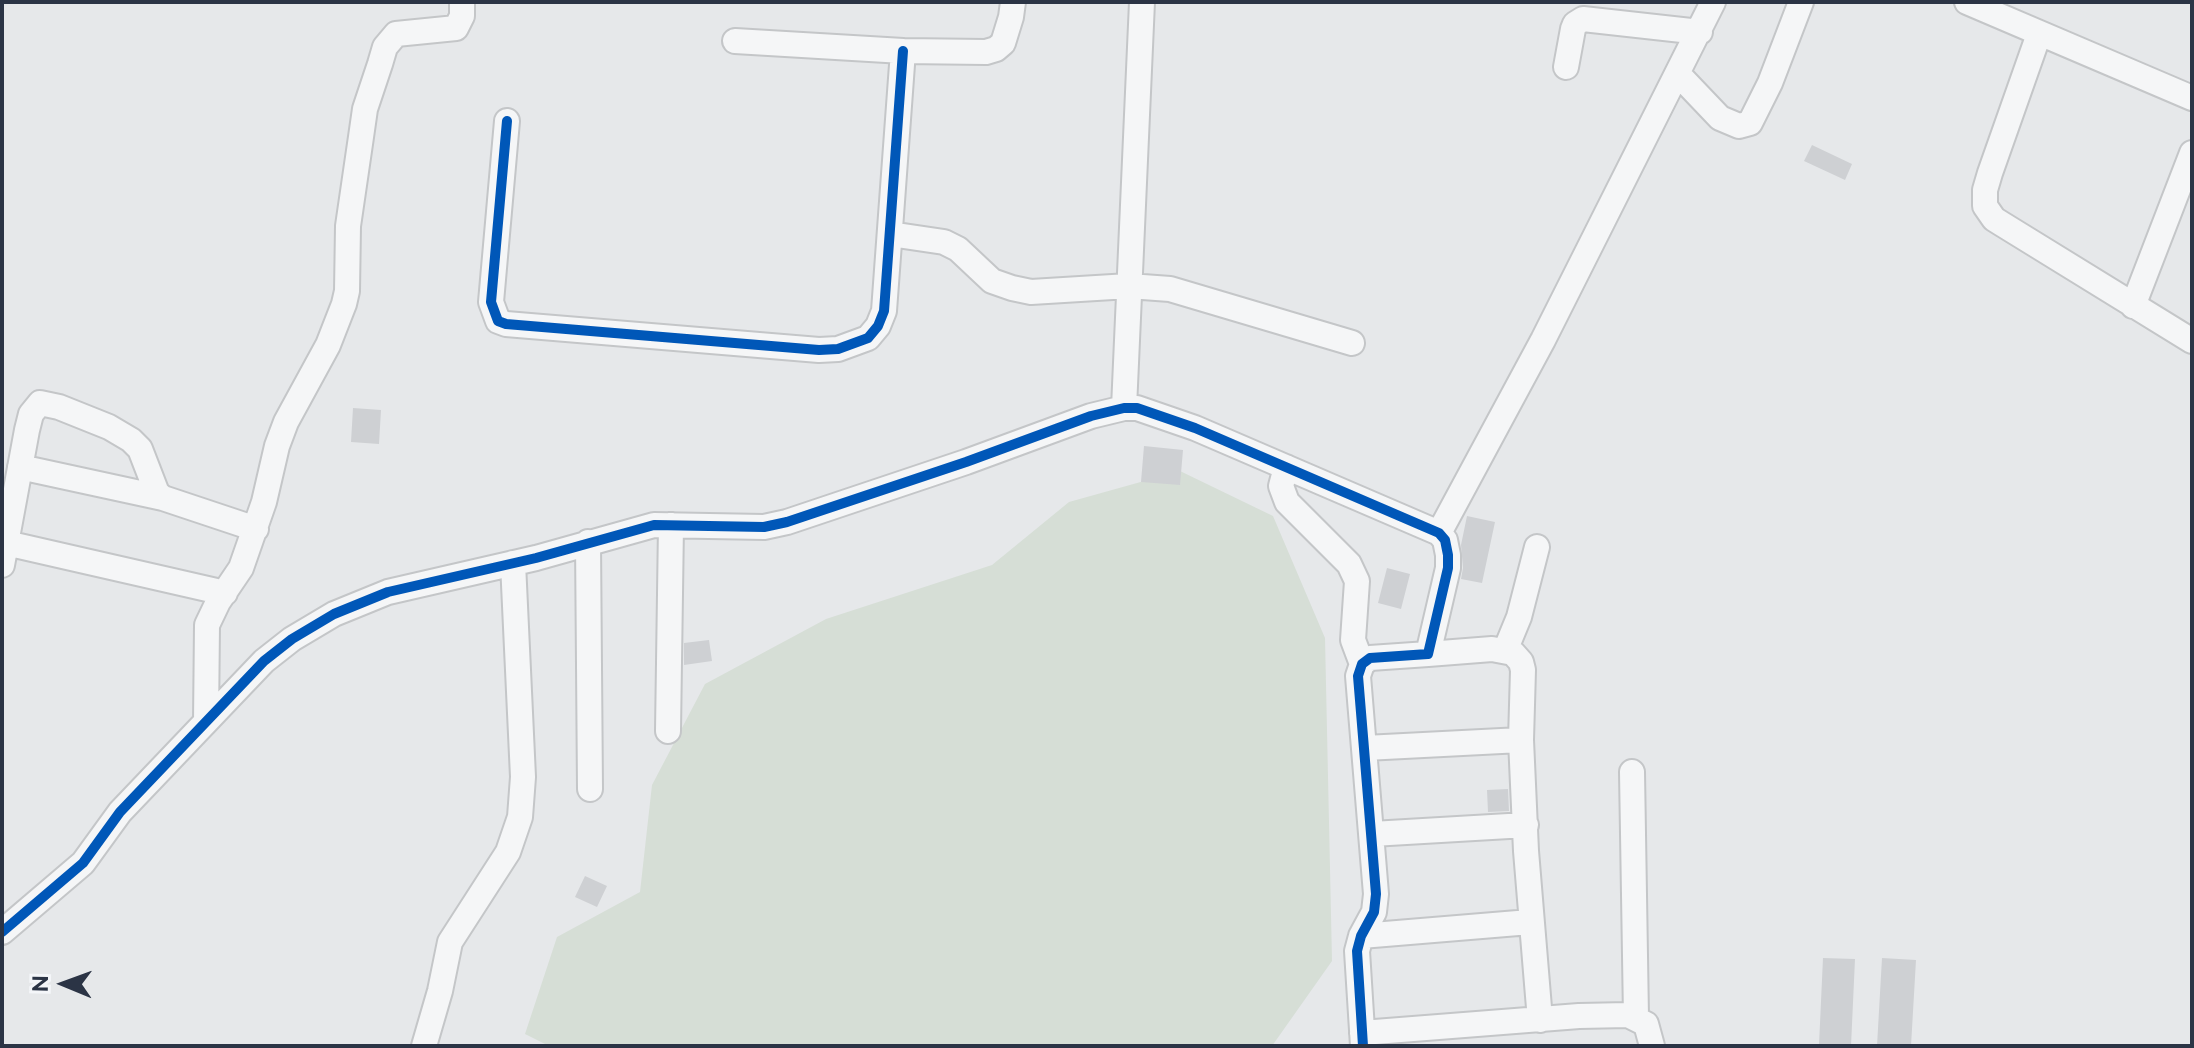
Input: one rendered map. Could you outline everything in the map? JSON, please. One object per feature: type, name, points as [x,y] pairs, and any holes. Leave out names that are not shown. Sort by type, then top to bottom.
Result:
[{"type":"street","points":[[206,721],[205,637],[210,616],[241,568],[256,529],[286,422],[328,345],[344,304],[348,226],[365,109],[385,47],[396,34],[456,28],[462,16],[462,2]]},
{"type":"street","points":[[735,41],[971,53],[996,49],[1003,43],[1013,2]]},
{"type":"street","points":[[1124,408],[1142,2]]},
{"type":"street","points":[[1439,533],[1543,340],[1679,75],[1713,2]]},
{"type":"street","points":[[1679,75],[1720,118],[1739,126],[1750,123],[1770,83],[1801,2]]},
{"type":"street","points":[[1967,2],[2192,98]]},
{"type":"street","points":[[1566,67],[1573,29],[1583,19],[1700,32]]},
{"type":"street","points":[[2039,34],[1990,173],[1985,206],[1994,219],[2192,341]]},
{"type":"street","points":[[507,121],[491,302],[498,321],[819,350],[838,349],[868,338],[878,326],[884,311],[903,51]]},
{"type":"street","points":[[2133,306],[2192,153]]},
{"type":"street","points":[[890,234],[944,242],[958,249],[992,281],[1012,288],[1031,292],[1129,286],[1170,289],[1352,343]]},
{"type":"street","points":[[163,498],[154,486],[145,459],[131,440],[109,427],[48,403],[40,403],[31,414],[4,554],[225,593]]},
{"type":"street","points":[[2,932],[83,863],[120,812],[264,661],[292,639],[334,614],[388,592],[513,563],[634,529],[654,525],[764,527],[787,522],[1091,416],[1124,408],[1147,411],[1195,428],[1439,533],[1447,546],[1448,568],[1428,654]]},
{"type":"street","points":[[20,467],[163,498],[256,529]]},
{"type":"street","points":[[1286,467],[1281,486],[1287,502],[1354,571],[1358,594],[1353,640],[1362,664],[1358,685],[1376,904],[1361,936],[1357,961],[1363,1040],[1591,1015],[1628,1015],[1646,1024],[1652,1046]]},
{"type":"street","points":[[668,731],[671,525]]},
{"type":"street","points":[[588,542],[590,789]]},
{"type":"street","points":[[1505,651],[1519,617],[1537,547]]},
{"type":"street","points":[[424,1046],[450,942],[504,860],[520,817],[523,777],[513,563]]},
{"type":"street","points":[[1362,664],[1376,656],[1505,651],[1518,657],[1523,670],[1521,740],[1530,922],[1540,1020]]},
{"type":"street","points":[[1365,748],[1521,740]]},
{"type":"street","points":[[1632,772],[1636,1017]]},
{"type":"street","points":[[1372,834],[1526,825]]},
{"type":"street","points":[[1361,936],[1530,922]]},
{"type":"shaded area","points":[[1180,471],[1273,516],[1325,638],[1332,961],[1272,1046],[549,1046],[525,1034],[557,937],[640,892],[652,785],[705,684],[826,619],[992,565],[1069,502]]},
{"type":"building","points":[[1812,145],[1852,164],[1845,180],[1804,161]]},
{"type":"building","points":[[353,408],[381,410],[379,444],[351,442]]},
{"type":"building","points":[[1144,446],[1183,450],[1180,485],[1141,482]]},
{"type":"building","points":[[1467,516],[1495,522],[1482,583],[1461,579],[1461,545]]},
{"type":"building","points":[[1387,568],[1410,574],[1401,609],[1378,603]]},
{"type":"building","points":[[709,640],[712,661],[684,665],[684,643]]},
{"type":"building","points":[[1508,789],[1509,811],[1488,812],[1487,790]]},
{"type":"building","points":[[585,876],[607,886],[597,907],[575,897]]},
{"type":"building","points":[[1823,958],[1855,959],[1851,1046],[1819,1045]]},
{"type":"building","points":[[1882,958],[1916,960],[1911,1046],[1877,1046]]},
{"type":"cycle path","points":[[507,121],[491,302],[498,321],[819,350],[838,349],[868,338],[878,326],[884,311],[903,51]]},
{"type":"cycle path","points":[[2,932],[83,863],[120,812],[264,661],[292,639],[334,614],[388,592],[536,558],[654,525],[764,527],[787,522],[1091,416],[1137,408],[1195,428],[1439,533],[1445,540],[1448,568],[1428,654],[1370,658],[1362,664],[1358,676],[1376,894],[1374,912],[1357,951],[1363,1046]]}]
